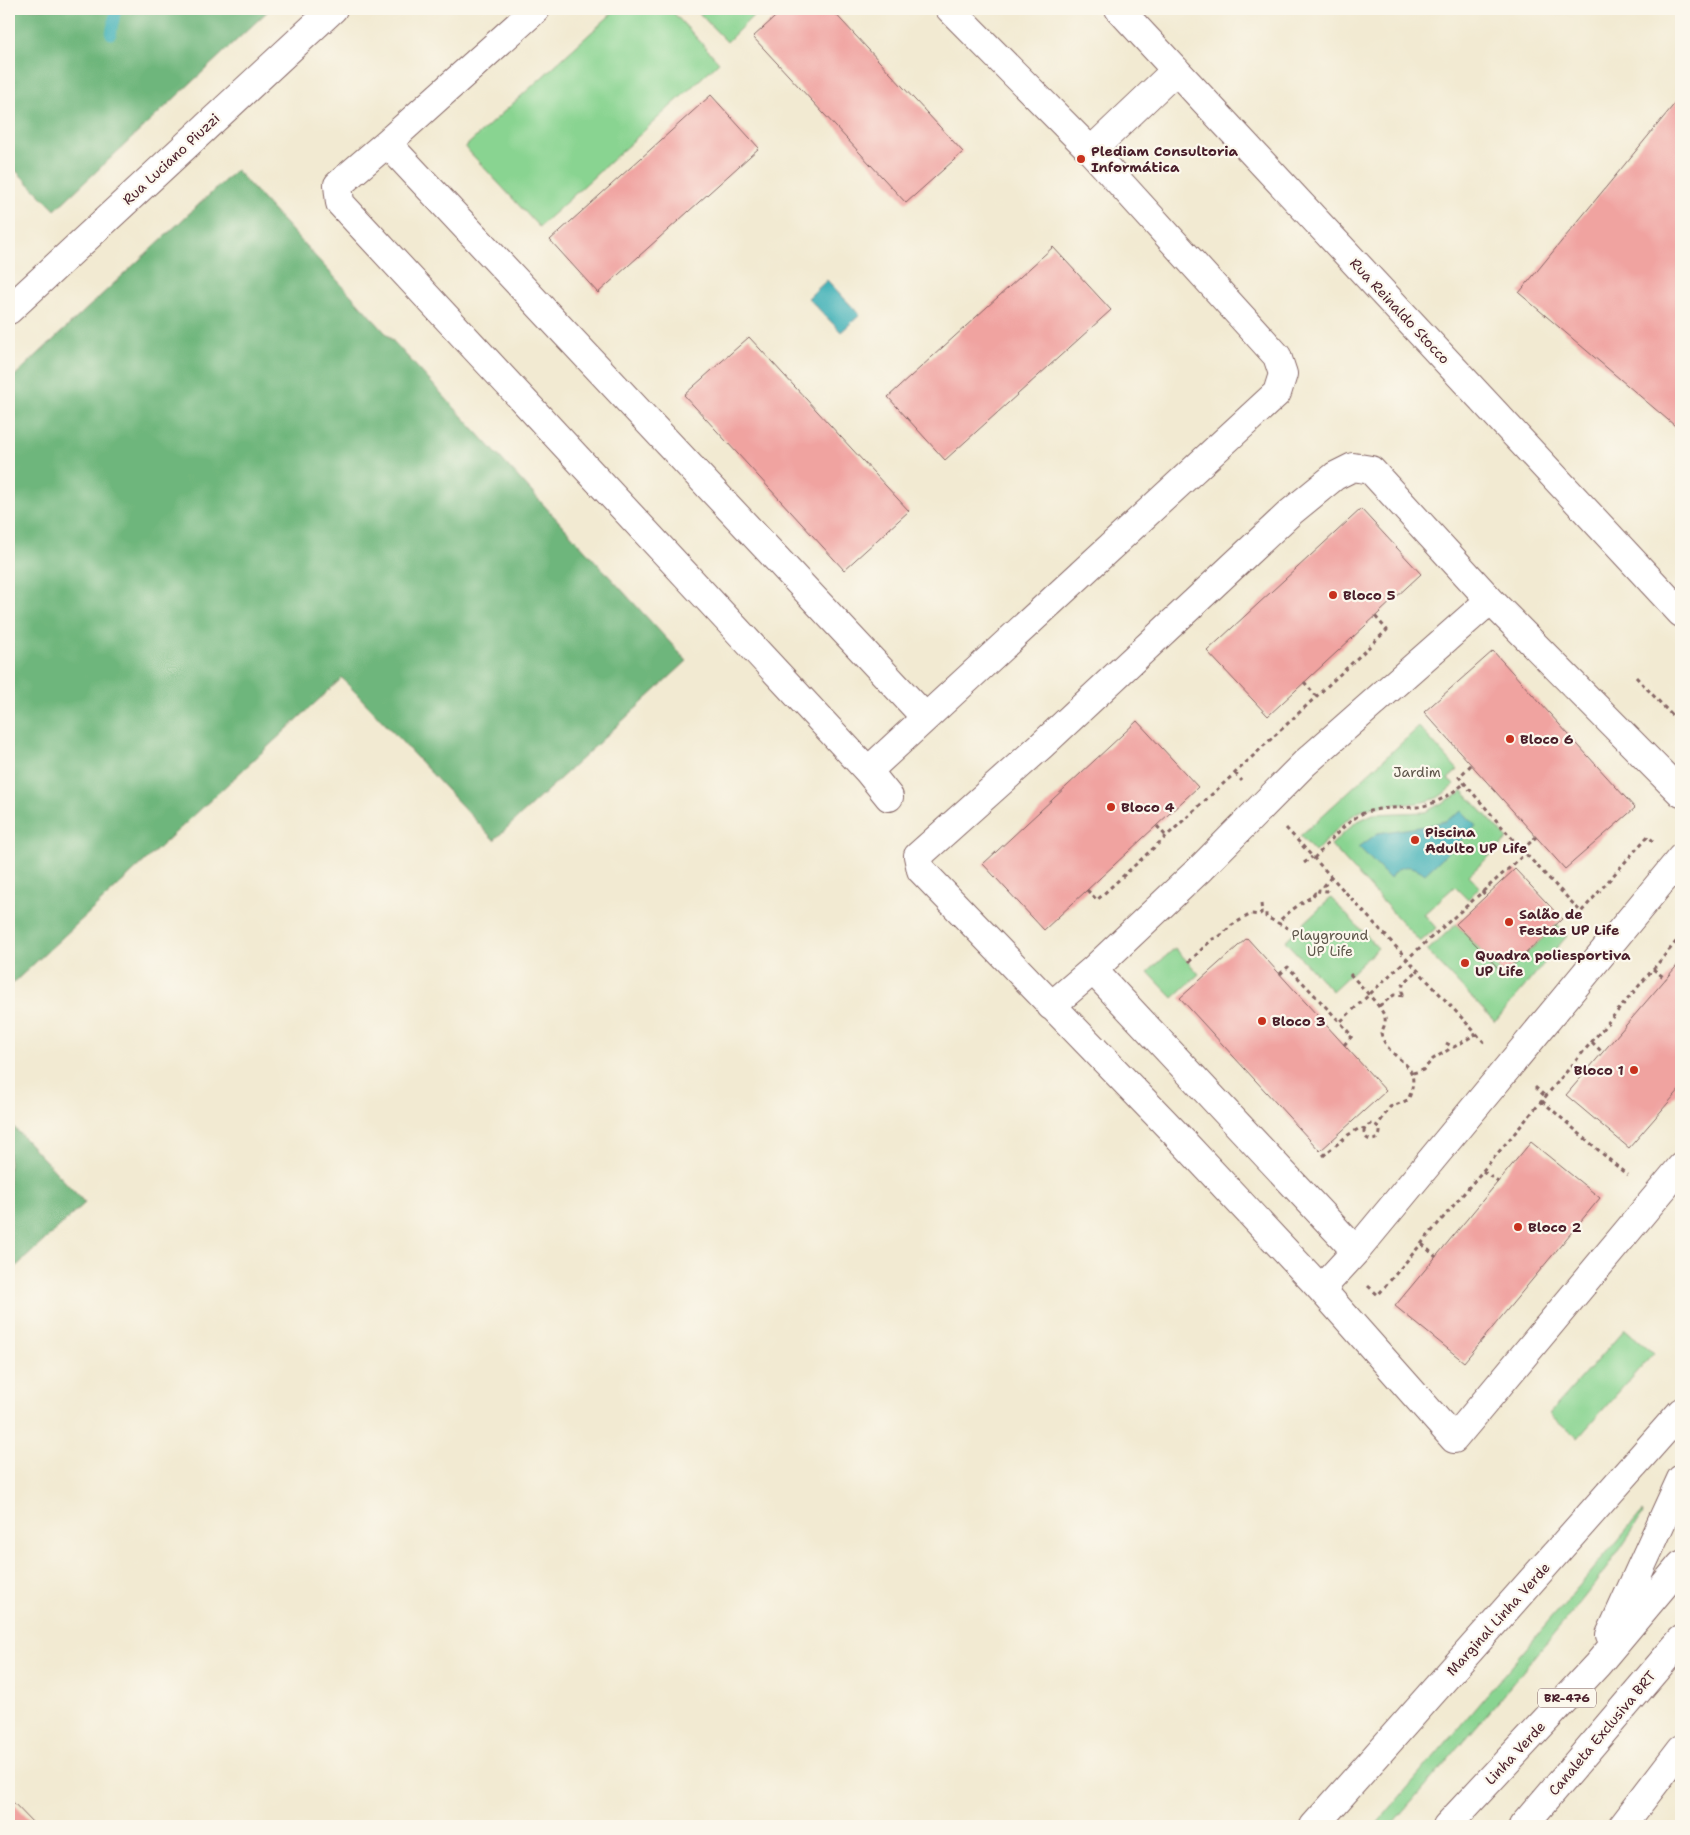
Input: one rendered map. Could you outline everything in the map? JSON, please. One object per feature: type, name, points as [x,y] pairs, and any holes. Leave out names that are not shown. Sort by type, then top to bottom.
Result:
[{"type":"main road","name":"Rua Luciano Piuzzi","points":[[9,310],[333,9]]},
{"type":"main road","points":[[536,9],[387,144],[338,185],[340,203],[868,771],[889,797]]},
{"type":"main road","points":[[868,771],[1277,393],[1283,374],[1277,356],[1091,151],[950,9]]},
{"type":"main road","name":"Rua Reinaldo Stocco","points":[[1119,9],[1681,613]]},
{"type":"main road","points":[[1091,151],[1176,70]]},
{"type":"main road","points":[[387,144],[925,718]]},
{"type":"main road","points":[[1681,793],[1490,600],[1371,470],[1353,467],[1335,476],[1291,512],[1042,745],[918,856],[921,870],[1174,1132],[1322,1289],[1454,1439],[1681,1167]]},
{"type":"main road","points":[[1051,1006],[1093,970],[1201,868],[1305,763],[1490,600]]},
{"type":"main road","points":[[1322,1289],[1510,1066],[1681,858]]},
{"type":"main road","points":[[1093,970],[1350,1258]]},
{"type":"main road","name":"Marginal Linha Verde","points":[[1314,1826],[1681,1412]]},
{"type":"main road","points":[[1597,1665],[1681,1479]]},
{"type":"main road","name":"Linha Verde","points":[[1447,1826],[1597,1665],[1681,1565]]},
{"type":"main road","name":"Canaleta Exclusiva BRT","points":[[1523,1826],[1681,1640]]},
{"type":"main road","points":[[1622,1826],[1681,1749]]},
{"type":"path","points":[[1087,890],[1097,900],[1387,630],[1375,616]]},
{"type":"path","points":[[1636,677],[1681,725]]},
{"type":"path","points":[[1304,682],[1316,696]]},
{"type":"path","points":[[1471,765],[1459,777],[1522,850],[1580,912],[1648,836],[1654,841]]},
{"type":"path","points":[[1235,773],[1476,1034],[1546,1097]]},
{"type":"path","points":[[1304,863],[1360,815],[1384,808],[1419,807],[1443,799],[1465,783]]},
{"type":"path","points":[[1157,826],[1166,836]]},
{"type":"path","points":[[1522,850],[1536,837]]},
{"type":"path","points":[[1340,1022],[1476,894],[1482,892],[1526,853]]},
{"type":"path","points":[[1278,922],[1280,918],[1294,910],[1307,898],[1312,897],[1315,893],[1318,894],[1319,890],[1327,891],[1324,886],[1331,877]]},
{"type":"path","points":[[1482,892],[1486,896]]},
{"type":"path","points":[[1261,904],[1262,912],[1266,913],[1266,916],[1295,932]]},
{"type":"path","points":[[1189,962],[1205,946],[1232,926],[1252,914],[1259,915],[1262,912]]},
{"type":"path","points":[[1350,1258],[1378,1296],[1681,936]]},
{"type":"path","points":[[1280,974],[1288,967],[1340,1022],[1352,1036],[1344,1044]]},
{"type":"path","points":[[1653,969],[1666,979]]},
{"type":"path","points":[[1379,1006],[1394,995],[1405,996],[1402,992],[1403,984],[1417,971]]},
{"type":"path","points":[[1350,974],[1379,1006],[1386,1018],[1381,1033],[1387,1049],[1402,1060],[1412,1073],[1413,1085],[1408,1100],[1390,1107],[1378,1125]]},
{"type":"path","points":[[1412,1073],[1423,1070],[1433,1059],[1451,1046],[1457,1045],[1476,1034]]},
{"type":"path","points":[[1592,1042],[1603,1053]]},
{"type":"path","points":[[1446,1043],[1451,1046]]},
{"type":"path","points":[[1542,1101],[1627,1175]]},
{"type":"path","points":[[1323,1156],[1348,1135],[1360,1128],[1364,1129],[1373,1123],[1378,1125],[1381,1132],[1374,1140],[1366,1137],[1364,1129]]},
{"type":"path","points":[[1483,1171],[1498,1182]]},
{"type":"path","points":[[1422,1244],[1436,1257]]},
{"type":"green space","points":[[9,9],[270,9],[55,210],[9,164]]},
{"type":"green space","points":[[617,9],[670,9],[719,62],[539,227],[465,147]]},
{"type":"green space","points":[[695,9],[760,9],[727,42]]},
{"type":"green space","points":[[236,170],[687,661],[494,840],[342,678],[9,987],[9,381]]},
{"type":"green space","name":"Jardim","points":[[1419,727],[1458,770],[1448,779],[1455,784],[1439,797],[1428,801],[1380,806],[1361,811],[1343,823],[1315,852],[1300,836]]},
{"type":"green space","points":[[1462,790],[1508,839],[1469,875],[1480,887],[1468,899],[1455,886],[1424,914],[1436,928],[1420,942],[1331,845],[1356,822],[1373,814],[1425,812],[1461,793]]},
{"type":"green space","name":"Playground UP Life","points":[[1331,898],[1378,948],[1332,991],[1285,941]]},
{"type":"green space","points":[[1456,924],[1504,974],[1557,925],[1567,936],[1495,1022],[1427,951]]},
{"type":"green space","points":[[1175,948],[1199,974],[1173,998],[1148,972]]},
{"type":"green space","points":[[9,1122],[85,1203],[9,1273]]},
{"type":"green space","points":[[1625,1329],[1653,1353],[1578,1438],[1549,1414]]},
{"type":"green space","points":[[1642,1512],[1643,1514],[1594,1585],[1483,1718],[1391,1826],[1375,1826]]},
{"type":"water","points":[[827,280],[860,315],[841,332],[808,298]]},
{"type":"water","name":"Piscina Adulto UP Life","points":[[1462,811],[1476,826],[1425,874],[1415,868],[1406,867],[1397,870],[1390,879],[1359,847],[1378,833],[1426,826],[1445,821]]},
{"type":"building","points":[[784,9],[831,9],[963,152],[906,203],[753,37]]},
{"type":"building","points":[[711,95],[759,148],[598,293],[550,240]]},
{"type":"building","points":[[1681,96],[1681,431],[1519,293]]},
{"type":"building","points":[[1053,247],[1111,310],[945,460],[888,397]]},
{"type":"building","points":[[749,337],[909,511],[844,570],[684,395]]},
{"type":"building","name":"Bloco 5","points":[[1361,509],[1421,574],[1268,716],[1207,651]]},
{"type":"building","name":"Bloco 6","points":[[1493,651],[1635,808],[1565,869],[1424,712]]},
{"type":"building","name":"Bloco 4","points":[[1137,721],[1198,787],[1044,930],[983,864]]},
{"type":"building","name":"Salão de Festas UP Life","points":[[1515,869],[1562,919],[1504,974],[1456,924]]},
{"type":"building","name":"Bloco 3","points":[[1247,938],[1386,1091],[1320,1151],[1180,998]]},
{"type":"building","name":"Bloco 1","points":[[1681,961],[1681,1088],[1629,1148],[1566,1095]]},
{"type":"building","name":"Bloco 2","points":[[1531,1142],[1600,1198],[1464,1362],[1395,1306]]},
{"type":"building","points":[[9,1798],[36,1826],[9,1826]]},
{"type":"waterway","points":[[111,34],[116,9]]},
{"type":"place","name":"Plediam Consultoria Informática","points":[[1081,159]]},
{"type":"place","name":"Bloco 5","points":[[1333,595]]},
{"type":"place","name":"Bloco 6","points":[[1510,739]]},
{"type":"place","name":"Bloco 4","points":[[1111,807]]},
{"type":"place","name":"Piscina Adulto UP Life","points":[[1415,840]]},
{"type":"place","name":"Salão de Festas UP Life","points":[[1509,922]]},
{"type":"place","name":"Quadra poliesportiva UP Life","points":[[1465,963]]},
{"type":"place","name":"Bloco 3","points":[[1262,1021]]},
{"type":"place","name":"Bloco 1","points":[[1634,1070]]},
{"type":"place","name":"Bloco 2","points":[[1518,1227]]}]
